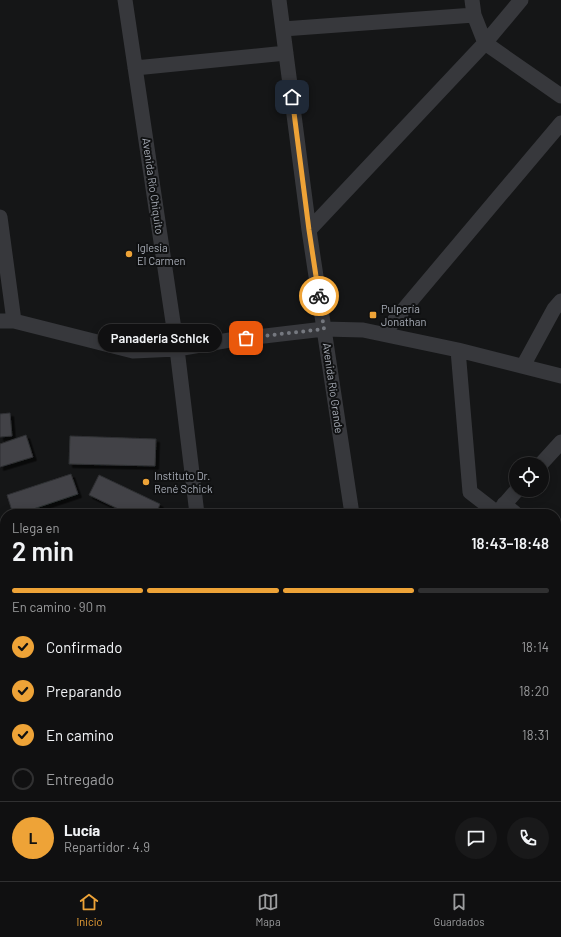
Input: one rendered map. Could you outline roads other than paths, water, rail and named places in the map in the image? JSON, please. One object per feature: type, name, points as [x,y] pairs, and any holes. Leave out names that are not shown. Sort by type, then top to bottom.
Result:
[{"type":"street","name":"Avenida Río Chiquito","points":[[125,0],[177,348],[196,509]]},
{"type":"street","name":"Avenida Río Grande","points":[[279,0],[309,230],[351,509]]},
{"type":"street","points":[[309,230],[485,43],[521,0]]},
{"type":"street","points":[[283,29],[473,7],[485,43],[561,96]]},
{"type":"street","points":[[135,68],[286,53]]},
{"type":"street","points":[[382,334],[561,123]]},
{"type":"street","points":[[0,217],[7,321],[133,351],[177,348],[324,329],[363,330],[458,350],[561,376]]},
{"type":"street","points":[[523,366],[554,309],[561,301]]},
{"type":"street","points":[[458,350],[470,492],[492,509]]},
{"type":"street","points":[[547,457],[561,442]]},
{"type":"street","points":[[510,509],[514,497]]},
{"type":"place","name":"Iglesia El Carmen","points":[[129,254]]},
{"type":"place","name":"Pulpería Jonathan","points":[[373,315]]},
{"type":"place","name":"Panadería Schick","points":[[246,338]]},
{"type":"place","name":"Instituto Dr. René Schick","points":[[146,482]]}]
